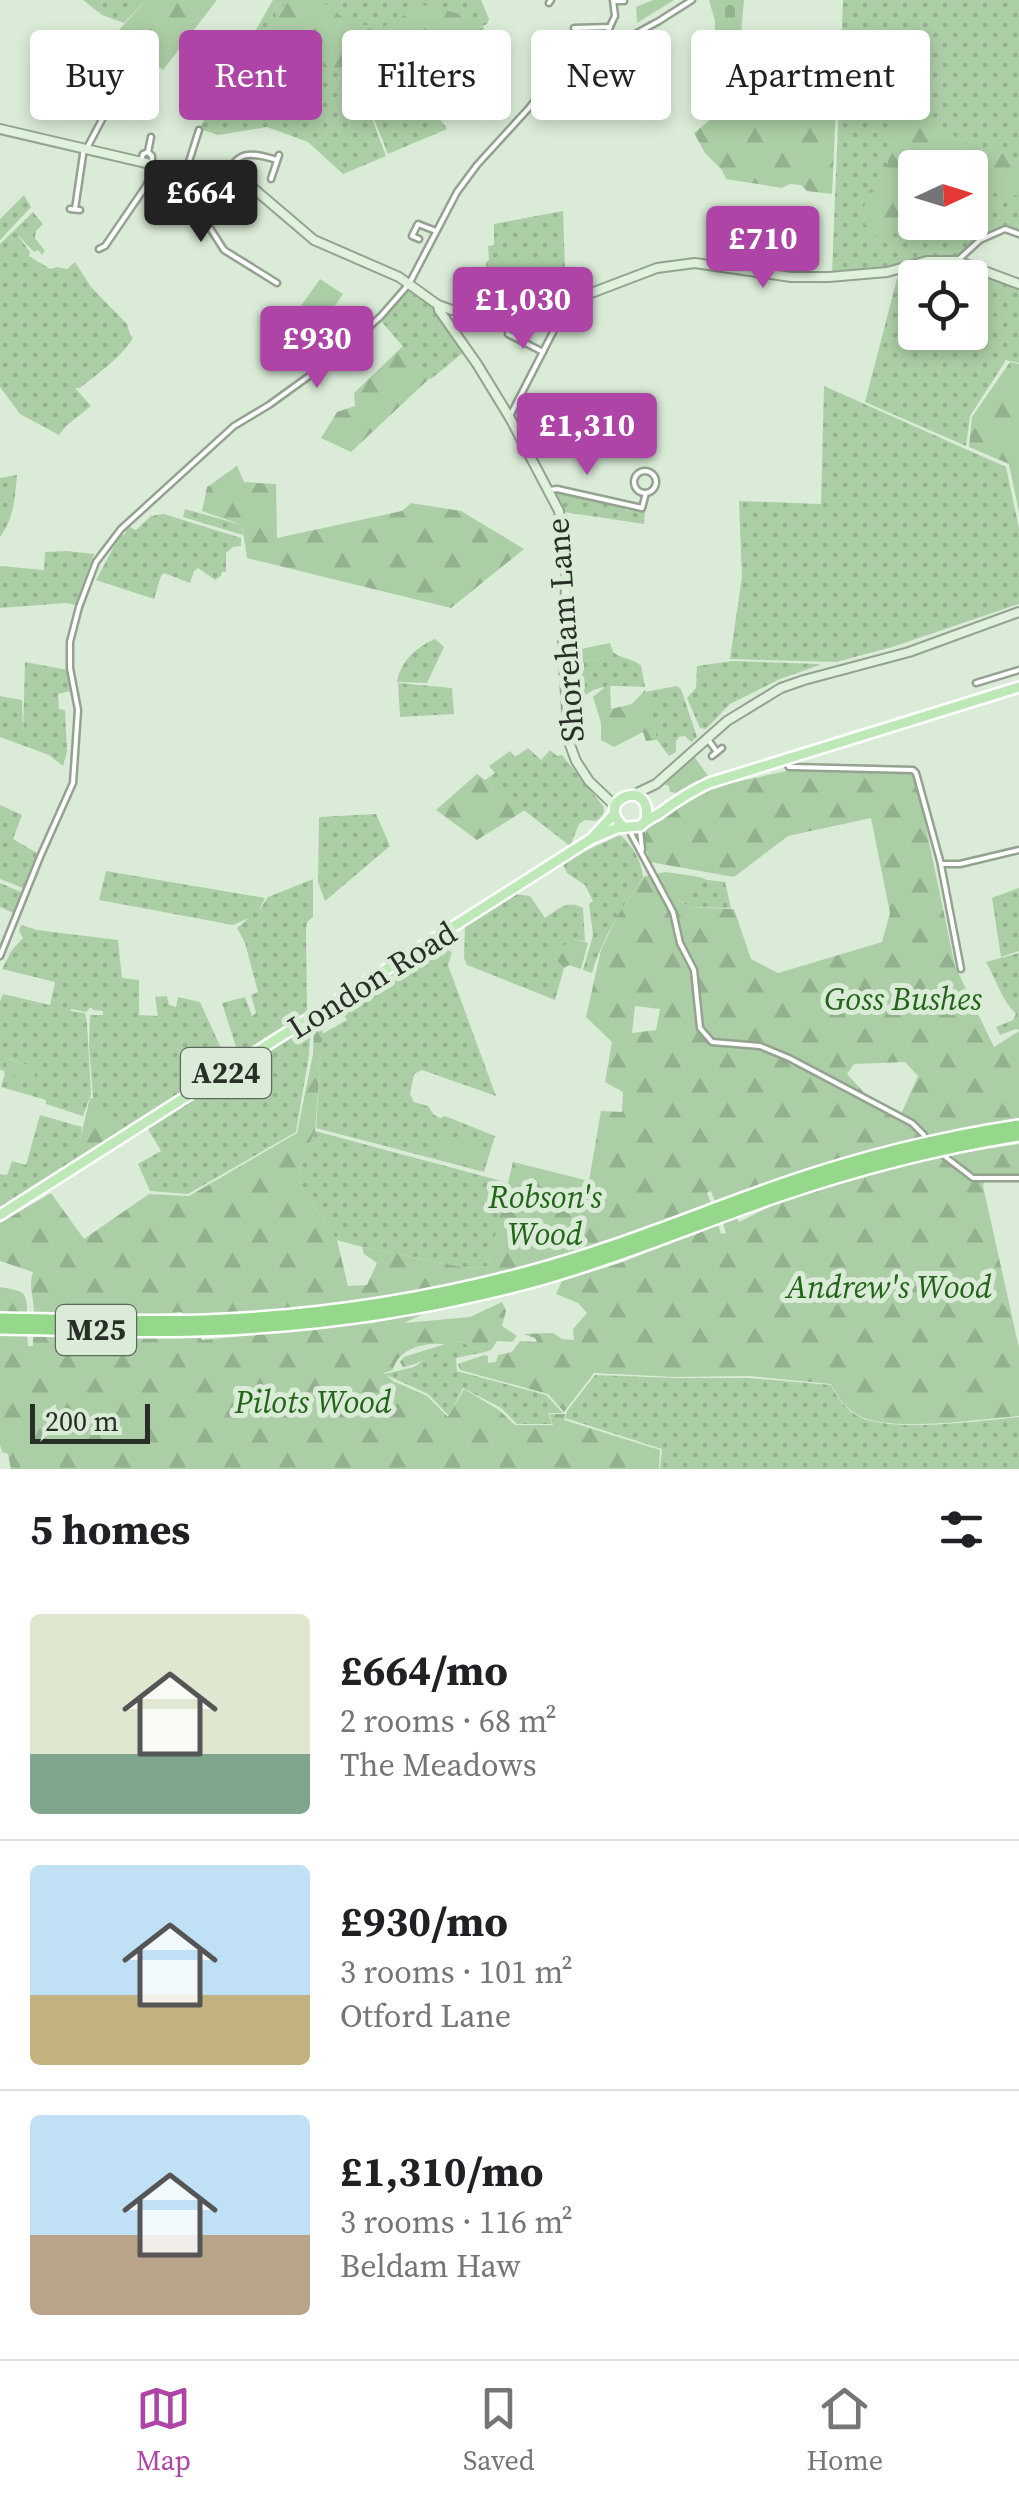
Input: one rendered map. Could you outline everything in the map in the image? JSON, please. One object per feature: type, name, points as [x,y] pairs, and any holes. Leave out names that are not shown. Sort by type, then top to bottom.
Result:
[{"type":"highway","name":"M25","points":[[0,1319],[220,1320],[412,1299],[578,1258],[847,1164],[1019,1126]]},
{"type":"highway","name":"M25","points":[[0,1328],[235,1329],[426,1306],[592,1264],[857,1171],[949,1148],[1019,1136]]},
{"type":"main road","points":[[672,802],[643,823],[626,828],[614,812],[621,798],[633,795],[656,806],[672,802],[710,783],[1019,687]]},
{"type":"main road","points":[[643,823],[645,803]]},
{"type":"main road","name":"London Road","points":[[592,839],[614,812]]},
{"type":"main road","name":"London Road","points":[[0,1215],[592,839],[610,830],[626,828]]},
{"type":"street","points":[[642,30],[692,0]]},
{"type":"street","points":[[608,30],[615,16],[614,1],[624,1]]},
{"type":"street","points":[[574,28],[610,27]]},
{"type":"street","points":[[0,956],[73,783],[78,710],[70,668],[70,642],[96,562],[121,529],[234,426],[341,353],[381,316],[409,284],[457,192],[531,105]]},
{"type":"street","points":[[75,209],[85,148],[102,120]]},
{"type":"street","points":[[0,129],[85,148],[145,156],[154,163],[253,188],[314,240],[409,284],[438,305],[461,310],[568,302],[657,268],[695,263],[791,278],[898,269]]},
{"type":"street","points":[[186,171],[199,130]]},
{"type":"street","points":[[145,156],[152,137]]},
{"type":"street","points":[[270,179],[278,158],[246,154],[229,169],[225,188],[199,211],[224,250],[275,280]]},
{"type":"street","points":[[99,248],[105,246],[136,202],[154,163]]},
{"type":"street","points":[[419,238],[412,236],[420,215]]},
{"type":"street","points":[[418,224],[436,231]]},
{"type":"street","points":[[958,260],[980,240],[1005,229],[1019,234]]},
{"type":"street","points":[[988,272],[1019,284]]},
{"type":"street","points":[[510,418],[568,302]]},
{"type":"street","name":"Shoreham Lane","points":[[438,305],[510,418],[559,511],[566,566],[563,647],[569,742],[588,782],[605,797],[614,812]]},
{"type":"street","points":[[508,334],[543,352]]},
{"type":"street","points":[[639,472],[656,476],[654,491],[646,493],[634,487],[639,472]]},
{"type":"street","points":[[549,490],[642,508],[646,493]]},
{"type":"street","points":[[633,795],[654,786],[748,706],[792,684],[922,648],[1019,612]]},
{"type":"street","points":[[976,683],[1019,670]]},
{"type":"street","points":[[707,738],[717,752]]},
{"type":"street","points":[[785,760],[792,768],[902,768],[916,773],[941,864],[961,968]]},
{"type":"street","points":[[645,803],[654,786]]},
{"type":"street","points":[[605,797],[621,798]]},
{"type":"street","points":[[643,823],[643,854]]},
{"type":"street","points":[[626,828],[673,912],[680,942],[694,970],[700,1028],[704,1034],[712,1042],[760,1046],[790,1058],[912,1124],[924,1135]]},
{"type":"street","points":[[941,864],[960,864],[1019,850]]},
{"type":"street","points":[[942,1156],[973,1178],[1019,1178]]},
{"type":"green space","points":[[83,0],[146,0],[124,23],[102,15]]},
{"type":"green space","points":[[146,0],[217,0],[194,30],[179,30],[179,49],[163,70],[159,66],[159,30],[119,30]]},
{"type":"green space","points":[[273,0],[481,0],[489,19],[480,30],[342,30],[342,120],[372,120],[386,156],[343,174],[308,142],[267,127],[219,135],[199,129],[204,120],[322,120],[322,30],[256,30]]},
{"type":"green space","points":[[284,0],[320,0],[349,22],[375,30],[342,30],[342,71],[331,69],[322,61],[322,30],[287,30],[275,14],[284,10]]},
{"type":"green space","points":[[653,0],[674,0],[637,23],[636,7]]},
{"type":"green space","points":[[709,0],[744,0],[741,30],[715,30]]},
{"type":"green space","points":[[843,0],[1019,0],[1019,231],[1004,226],[988,233],[988,150],[898,150],[898,240],[975,240],[956,258],[898,260],[898,267],[832,273],[838,120],[930,120],[930,30],[842,30]]},
{"type":"green space","points":[[423,5],[476,18],[466,30],[381,28]]},
{"type":"green space","points":[[930,118],[976,150],[898,150],[898,233],[872,237],[863,219],[866,194],[882,179],[890,145],[889,120]]},
{"type":"green space","points":[[374,120],[441,120],[447,129],[388,154]]},
{"type":"green space","points":[[710,120],[835,120],[832,194],[807,191],[801,185],[782,188],[726,179],[694,133]]},
{"type":"green space","points":[[996,144],[1019,172],[1019,196],[1002,194],[988,184],[988,150],[976,150]]},
{"type":"green space","points":[[24,195],[31,207],[0,240],[0,219]]},
{"type":"green space","points":[[563,211],[566,301],[489,307],[486,262],[488,246],[494,245],[494,224]]},
{"type":"green space","points":[[33,212],[43,224],[35,238],[45,251],[42,255],[38,250],[34,252],[16,233],[29,256],[50,269],[67,269],[75,262],[91,287],[127,324],[133,338],[109,365],[75,388],[91,406],[59,435],[20,414],[0,387],[0,244]]},
{"type":"green space","points":[[552,258],[553,296],[496,298],[495,259]]},
{"type":"green space","points":[[898,275],[898,350],[988,350],[988,276],[1019,288],[1019,363],[1006,360],[970,416],[966,446],[865,402]]},
{"type":"green space","points":[[320,279],[343,294],[318,330],[296,313]]},
{"type":"green space","points":[[407,290],[434,309],[465,351],[431,379],[381,321]]},
{"type":"green space","points":[[403,346],[430,378],[351,452],[321,438],[337,412],[355,406],[354,393]]},
{"type":"green space","points":[[1010,362],[1019,364],[1019,512],[1009,464],[969,447],[972,417]]},
{"type":"green space","points":[[824,386],[1006,467],[1019,528],[1019,604],[836,662],[730,659],[742,577],[739,501],[821,504]]},
{"type":"green space","points":[[237,466],[244,482],[276,484],[277,538],[402,511],[411,503],[461,511],[524,549],[451,608],[247,558],[242,525],[202,511],[207,487]]},
{"type":"green space","points":[[17,475],[11,515],[0,537],[0,478]]},
{"type":"green space","points":[[553,490],[622,504],[626,510],[645,511],[644,524],[564,512]]},
{"type":"green space","points":[[185,509],[242,525],[243,535],[183,517]]},
{"type":"green space","points":[[164,514],[241,538],[241,546],[226,553],[226,572],[215,580],[198,568],[190,583],[164,573],[154,599],[96,580],[126,530],[136,530],[151,516]]},
{"type":"green space","points":[[45,552],[94,554],[76,605],[0,608],[0,566],[44,570]]},
{"type":"green space","points":[[435,639],[444,647],[427,683],[397,682],[410,656]]},
{"type":"green space","points":[[610,643],[613,652],[594,661],[575,660],[566,664],[566,652]]},
{"type":"green space","points":[[613,652],[641,666],[645,687],[606,687],[571,697],[569,663],[594,661]]},
{"type":"green space","points":[[733,661],[820,665],[780,679],[730,704],[706,729],[700,728],[687,698],[696,688],[697,666]]},
{"type":"green space","points":[[25,662],[68,670],[71,691],[58,694],[59,709],[65,710],[67,752],[63,766],[49,755],[0,737],[0,696],[22,700],[23,733]]},
{"type":"green space","points":[[398,683],[452,688],[454,714],[400,717]]},
{"type":"green space","points":[[610,683],[611,709],[632,704],[645,690],[657,740],[646,741],[643,732],[614,747],[601,740],[601,723],[593,697]]},
{"type":"green space","points":[[677,686],[697,737],[691,742],[685,736],[679,737],[676,752],[669,756],[657,740],[645,692]]},
{"type":"green space","points":[[528,748],[541,760],[550,750],[562,755],[603,806],[604,813],[596,821],[579,824],[570,846],[485,780],[495,773],[489,766],[510,751],[515,757]]},
{"type":"green space","points":[[694,756],[708,776],[676,793],[670,792],[664,784]]},
{"type":"green space","name":"Goss Bushes","points":[[914,770],[955,966],[994,1047],[1019,1031],[1019,1120],[929,1137],[914,1120],[901,1114],[918,1076],[905,1062],[854,1064],[847,1074],[869,1098],[762,1044],[714,1040],[703,1028],[697,969],[683,942],[675,910],[656,874],[700,877],[678,899],[689,907],[734,909],[751,959],[778,973],[882,942],[890,913],[871,818],[788,836],[734,877],[650,862],[643,839],[649,824],[717,786],[787,771]]},
{"type":"green space","points":[[477,774],[525,810],[477,840],[436,810]]},
{"type":"green space","points":[[0,805],[22,815],[13,839],[37,853],[23,888],[0,879]]},
{"type":"green space","points":[[376,814],[390,846],[325,901],[318,882],[319,817]]},
{"type":"green space","points":[[620,835],[636,854],[643,877],[607,935],[592,973],[583,970],[593,935],[589,904],[593,901],[585,885],[567,873],[563,864]]},
{"type":"green space","points":[[106,871],[265,898],[258,912],[268,897],[313,879],[313,917],[306,929],[307,1012],[248,1054],[237,1050],[222,1003],[245,997],[252,1016],[256,1013],[251,995],[258,992],[237,928],[249,918],[233,925],[99,900]]},
{"type":"green space","name":"Robson's Wood","points":[[650,875],[671,912],[678,944],[692,970],[699,1029],[709,1042],[760,1049],[786,1059],[911,1126],[923,1138],[840,1159],[715,1202],[711,1191],[707,1193],[712,1205],[638,1232],[539,1263],[433,1289],[352,1303],[269,1311],[34,1314],[33,1272],[0,1261],[0,1223],[51,1193],[84,1239],[149,1194],[189,1196],[297,1133],[313,1054],[314,1025],[336,1014],[323,1028],[315,1131],[299,1168],[301,1187],[337,1240],[348,1286],[367,1285],[377,1263],[364,1254],[362,1247],[467,1268],[488,1266],[513,1162],[589,1181],[601,1111],[622,1112],[623,1092],[605,1082],[612,1042],[586,1017],[601,950],[643,877]],"holes":[[[635,1006],[660,1009],[656,1030],[632,1033]]]},
{"type":"green space","points":[[700,877],[725,882],[731,908],[689,907],[677,898]]},
{"type":"green space","points":[[0,883],[21,892],[15,914],[0,907]]},
{"type":"green space","points":[[1019,888],[1019,951],[1001,957],[992,898]]},
{"type":"green space","points":[[515,894],[530,896],[545,918],[568,905],[583,908],[585,941],[575,940],[553,957],[564,968],[555,1000],[467,965],[464,958],[465,925]]},
{"type":"green space","points":[[21,925],[118,940],[122,978],[139,980],[139,1015],[158,1016],[155,997],[167,996],[169,1005],[176,1007],[178,997],[200,1002],[220,1046],[232,1062],[115,1136],[93,1098],[90,1015],[103,1015],[103,1011],[91,1007],[86,1012],[71,1009],[85,1013],[87,1023],[91,1094],[83,1116],[1,1087],[5,1073],[36,1068],[9,1059],[5,1071],[0,1070],[3,994],[50,1005],[55,982],[2,969],[23,938]]},
{"type":"green space","points":[[576,940],[588,943],[581,969],[569,965],[564,968],[553,957],[553,949]]},
{"type":"green space","points":[[438,945],[452,952],[448,965],[496,1096],[422,1070],[414,1074],[410,1094],[414,1102],[428,1106],[440,1118],[445,1116],[495,1136],[484,1172],[316,1128],[322,1034],[347,1020],[339,1008]]},
{"type":"green space","points":[[1019,953],[1019,1030],[1000,1035],[996,1027],[1013,1020],[1016,1014],[986,962]]},
{"type":"green space","points":[[311,1024],[296,1132],[188,1194],[150,1191],[138,1164],[161,1151],[148,1129]]},
{"type":"green space","points":[[8,1059],[37,1068],[33,1082],[4,1073]]},
{"type":"green space","points":[[90,1098],[96,1099],[115,1136],[77,1162],[79,1143]]},
{"type":"green space","points":[[40,1115],[82,1127],[77,1162],[0,1208],[0,1174],[7,1175],[12,1161],[26,1165]]},
{"type":"green space","points":[[315,1131],[509,1183],[488,1266],[467,1268],[337,1240],[301,1187],[299,1168]]},
{"type":"green space","points":[[444,1134],[489,1149],[482,1169],[436,1156]]},
{"type":"green space","points":[[1019,1144],[1019,1176],[974,1175],[953,1161],[953,1154]]},
{"type":"green space","name":"Andrew's Wood","points":[[940,1156],[972,1181],[985,1180],[983,1186],[1019,1348],[1019,1416],[935,1424],[889,1423],[856,1414],[831,1384],[750,1376],[594,1373],[564,1412],[548,1394],[460,1370],[458,1364],[484,1355],[488,1356],[488,1363],[496,1362],[498,1355],[512,1352],[520,1341],[537,1342],[523,1334],[553,1333],[574,1340],[573,1329],[587,1313],[578,1303],[556,1294],[562,1281],[718,1224],[721,1234],[726,1233],[723,1223],[737,1218],[739,1222],[822,1188]]},
{"type":"green space","points":[[0,1287],[22,1293],[27,1314],[0,1313]]},
{"type":"green space","name":"Pilots Wood","points":[[502,1302],[506,1311],[502,1326],[517,1336],[512,1342],[497,1341],[485,1352],[459,1341],[403,1367],[400,1362],[404,1357],[445,1344],[429,1344],[406,1352],[393,1370],[384,1373],[427,1396],[448,1417],[464,1389],[499,1410],[515,1425],[553,1425],[549,1414],[565,1414],[564,1420],[660,1450],[659,1469],[11,1469],[8,1454],[2,1452],[0,1335],[27,1335],[28,1346],[33,1346],[33,1337],[42,1336],[200,1336],[202,1340],[373,1323],[427,1312],[404,1323],[470,1317]]},
{"type":"green space","points":[[459,1341],[485,1352],[456,1358],[457,1371],[546,1395],[563,1413],[548,1413],[552,1424],[517,1424],[501,1408],[463,1388],[449,1416],[428,1394],[384,1374],[414,1367]]},
{"type":"green space","points":[[595,1375],[749,1378],[831,1385],[856,1415],[889,1424],[935,1425],[1019,1417],[1019,1469],[660,1469],[662,1449],[565,1418]]}]
